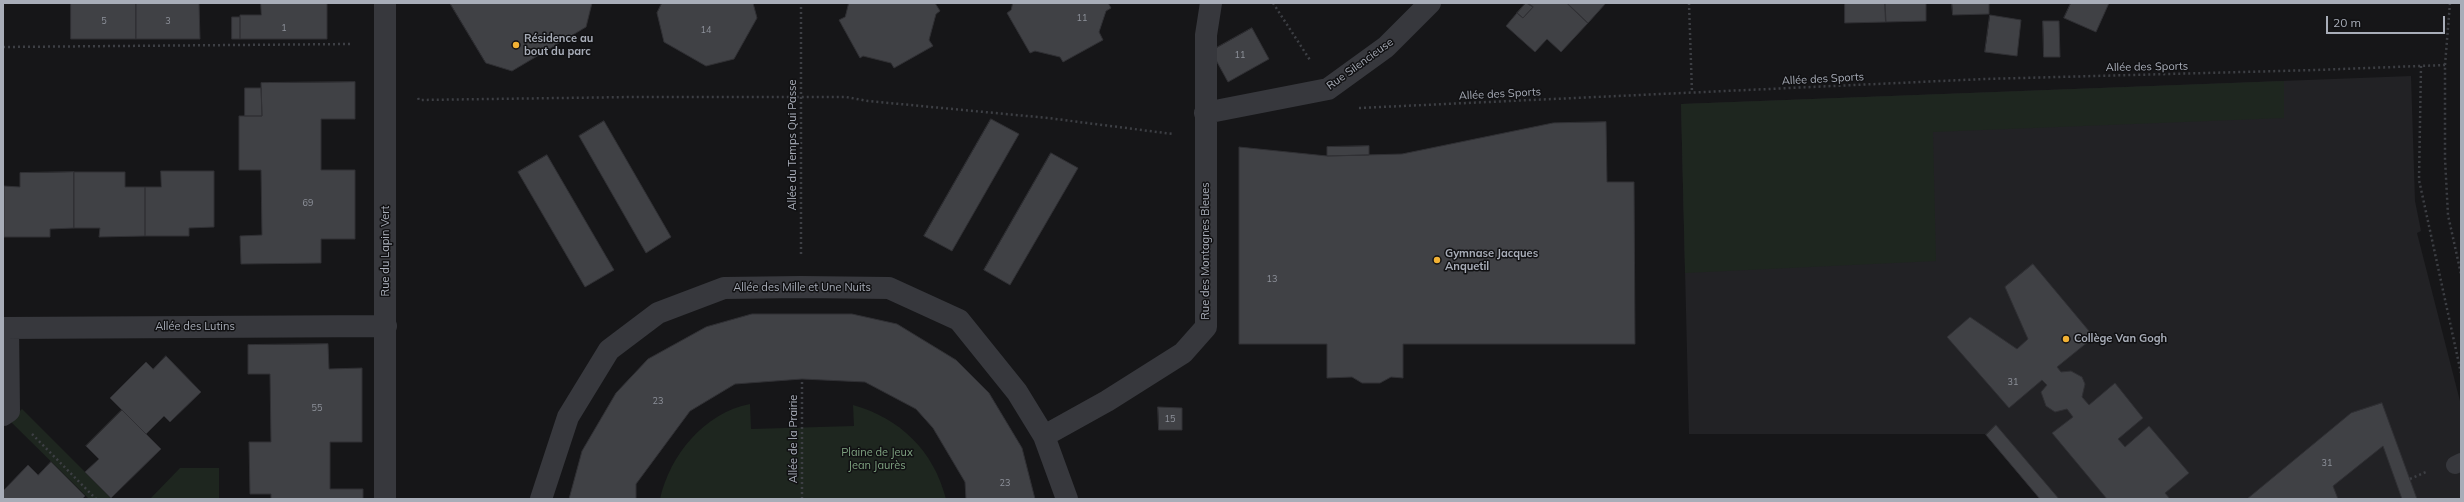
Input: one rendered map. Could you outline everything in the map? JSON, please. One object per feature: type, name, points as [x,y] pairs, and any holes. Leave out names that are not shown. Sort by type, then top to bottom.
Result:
[{"type":"street","name":"Rue du Lapin Vert","points":[[385,3],[385,499]]},
{"type":"street","name":"Rue des Montagnes Bleues","points":[[1044,436],[1107,401],[1183,353],[1206,327],[1205,113],[1206,34],[1210,3]]},
{"type":"street","name":"Rue Silencieuse","points":[[1205,113],[1328,89],[1386,47],[1430,3]]},
{"type":"street","name":"Allée des Mille et Une Nuits","points":[[541,499],[568,416],[609,350],[658,313],[724,288],[801,287],[889,288],[959,320],[1017,392],[1044,436],[1067,499]]},
{"type":"street","name":"Allée des Lutins","points":[[5,328],[386,326]]},
{"type":"street","points":[[5,328],[6,413]]},
{"type":"path","name":"Allée du Temps Qui Passe","points":[[801,3],[801,287]]},
{"type":"path","points":[[1273,3],[1328,89]]},
{"type":"path","points":[[1689,3],[1692,93]]},
{"type":"path","points":[[2450,3],[2445,64],[2445,159],[2448,216],[2461,274]]},
{"type":"path","points":[[3,46],[355,44],[386,52]]},
{"type":"path","name":"Allée des Sports","points":[[1328,89],[1348,109],[1984,78],[2421,66],[2445,64]]},
{"type":"path","points":[[2421,66],[2418,180],[2461,373]]},
{"type":"path","points":[[418,92],[418,100],[846,97],[868,101],[1048,118],[1205,138]]},
{"type":"path","name":"Allée de la Prairie","points":[[802,379],[802,499]]},
{"type":"path","points":[[6,413],[96,499]]},
{"type":"shaded area","name":"Collège Van Gogh","points":[[2411,76],[2415,201],[2421,231],[2417,233],[2461,405],[2461,499],[2040,499],[1985,434],[1689,434],[1681,104]]},
{"type":"green space","points":[[2284,81],[2284,118],[1933,132],[1936,261],[1685,273],[1681,104]]},
{"type":"green space","name":"Plaine de Jeux Jean Jaurès","points":[[750,404],[751,429],[854,426],[853,405],[886,418],[913,439],[924,452],[933,466],[946,499],[660,499],[672,467],[692,438],[704,426],[718,416],[733,409]]},
{"type":"green space","points":[[22,409],[112,499],[89,499],[10,421]]},
{"type":"green space","points":[[180,468],[219,468],[219,499],[150,499]]},
{"type":"building","points":[[71,3],[136,3],[136,39],[71,39]]},
{"type":"building","points":[[136,3],[199,3],[200,39],[136,39]]},
{"type":"building","points":[[261,3],[327,3],[327,39],[240,39],[240,15],[261,15]]},
{"type":"building","name":"Résidence au bout du parc","points":[[450,3],[592,3],[586,27],[512,71],[486,63]]},
{"type":"building","points":[[662,3],[753,3],[757,18],[734,59],[706,66],[664,42],[657,13]]},
{"type":"building","points":[[849,3],[935,3],[940,11],[936,14],[929,40],[933,46],[894,68],[891,63],[863,56],[860,58],[839,20],[845,17]]},
{"type":"building","points":[[1013,3],[1108,3],[1111,8],[1106,11],[1099,32],[1103,40],[1063,62],[1060,57],[1035,51],[1030,53],[1007,13],[1011,10]]},
{"type":"building","points":[[1526,3],[1533,7],[1523,18],[1517,13]]},
{"type":"building","points":[[1528,3],[1567,3],[1588,23],[1561,52],[1547,39],[1535,52],[1506,26],[1517,13],[1523,18],[1533,7]]},
{"type":"building","points":[[1567,3],[1606,3],[1588,23]]},
{"type":"building","points":[[1845,3],[1885,3],[1886,22],[1845,23]]},
{"type":"building","points":[[1885,3],[1926,3],[1926,21],[1886,22]]},
{"type":"building","points":[[1952,3],[1989,3],[1989,14],[1953,15]]},
{"type":"building","points":[[2071,3],[2109,3],[2096,32],[2064,18]]},
{"type":"building","points":[[1990,15],[2021,20],[2017,56],[1985,52]]},
{"type":"building","points":[[232,17],[240,17],[240,39],[232,39]]},
{"type":"building","points":[[2043,21],[2059,21],[2060,57],[2044,57]]},
{"type":"building","points":[[1252,28],[1269,59],[1228,82],[1211,51]]},
{"type":"building","points":[[355,82],[355,119],[321,119],[321,170],[355,170],[355,239],[321,239],[321,263],[241,264],[240,236],[262,235],[261,170],[239,170],[239,116],[262,116],[261,83]]},
{"type":"building","points":[[245,88],[261,88],[262,116],[245,116]]},
{"type":"building","points":[[991,119],[1019,134],[952,251],[924,236]]},
{"type":"building","points":[[604,121],[671,237],[646,253],[579,136]]},
{"type":"building","name":"Gymnase Jacques Anquetil","points":[[1606,122],[1607,182],[1634,182],[1635,344],[1403,344],[1403,378],[1391,377],[1380,383],[1362,383],[1352,377],[1327,378],[1327,344],[1239,344],[1239,147],[1327,156],[1402,154],[1553,123]]},
{"type":"building","points":[[1369,146],[1369,155],[1327,156],[1327,147]]},
{"type":"building","points":[[1051,153],[1078,168],[1010,285],[984,270]]},
{"type":"building","points":[[547,155],[614,270],[585,287],[518,172]]},
{"type":"building","points":[[161,171],[214,171],[214,227],[189,228],[189,236],[145,236],[145,187],[161,187]]},
{"type":"building","points":[[74,172],[125,172],[125,187],[145,187],[145,236],[99,237],[100,228],[74,228]]},
{"type":"building","points":[[74,172],[74,228],[50,229],[50,237],[4,237],[4,186],[20,187],[20,173]]},
{"type":"building","points":[[2033,264],[2094,337],[2057,367],[2061,372],[2071,371],[2082,377],[2085,384],[2082,397],[2089,405],[2115,383],[2143,418],[2118,439],[2125,447],[2149,426],[2189,473],[2165,493],[2170,499],[2107,499],[2052,433],[2073,417],[2067,409],[2055,412],[2046,406],[2041,392],[2047,385],[2042,380],[2009,408],[1947,337],[1970,317],[2017,349],[2028,339],[2005,287]]},
{"type":"building","points":[[752,314],[852,314],[897,324],[956,360],[989,393],[1022,448],[1035,499],[966,499],[965,482],[933,428],[916,409],[865,382],[802,379],[735,384],[690,411],[636,484],[636,499],[569,499],[582,451],[616,393],[648,359],[706,327]]},
{"type":"building","points":[[328,344],[329,369],[362,368],[362,442],[330,442],[330,489],[363,489],[363,499],[271,499],[271,494],[250,494],[249,442],[271,442],[270,374],[248,374],[248,345]]},
{"type":"building","points":[[166,356],[201,392],[170,422],[164,416],[146,434],[110,398],[146,362],[153,369]]},
{"type":"building","points":[[2382,403],[2417,499],[2402,499],[2383,446],[2333,486],[2338,499],[2247,499],[2351,413]]},
{"type":"building","points":[[1158,407],[1182,408],[1182,430],[1159,430]]},
{"type":"building","points":[[122,410],[161,449],[111,498],[85,472],[99,459],[86,446]]},
{"type":"building","points":[[1996,425],[2059,499],[2040,499],[1986,435]]},
{"type":"building","points":[[51,462],[85,496],[82,499],[3,499],[3,491],[28,465],[38,475]]},
{"type":"place","name":"Résidence au bout du parc","points":[[516,45]]},
{"type":"place","name":"Gymnase Jacques Anquetil","points":[[1437,260]]},
{"type":"place","name":"Collège Van Gogh","points":[[2066,339]]}]
